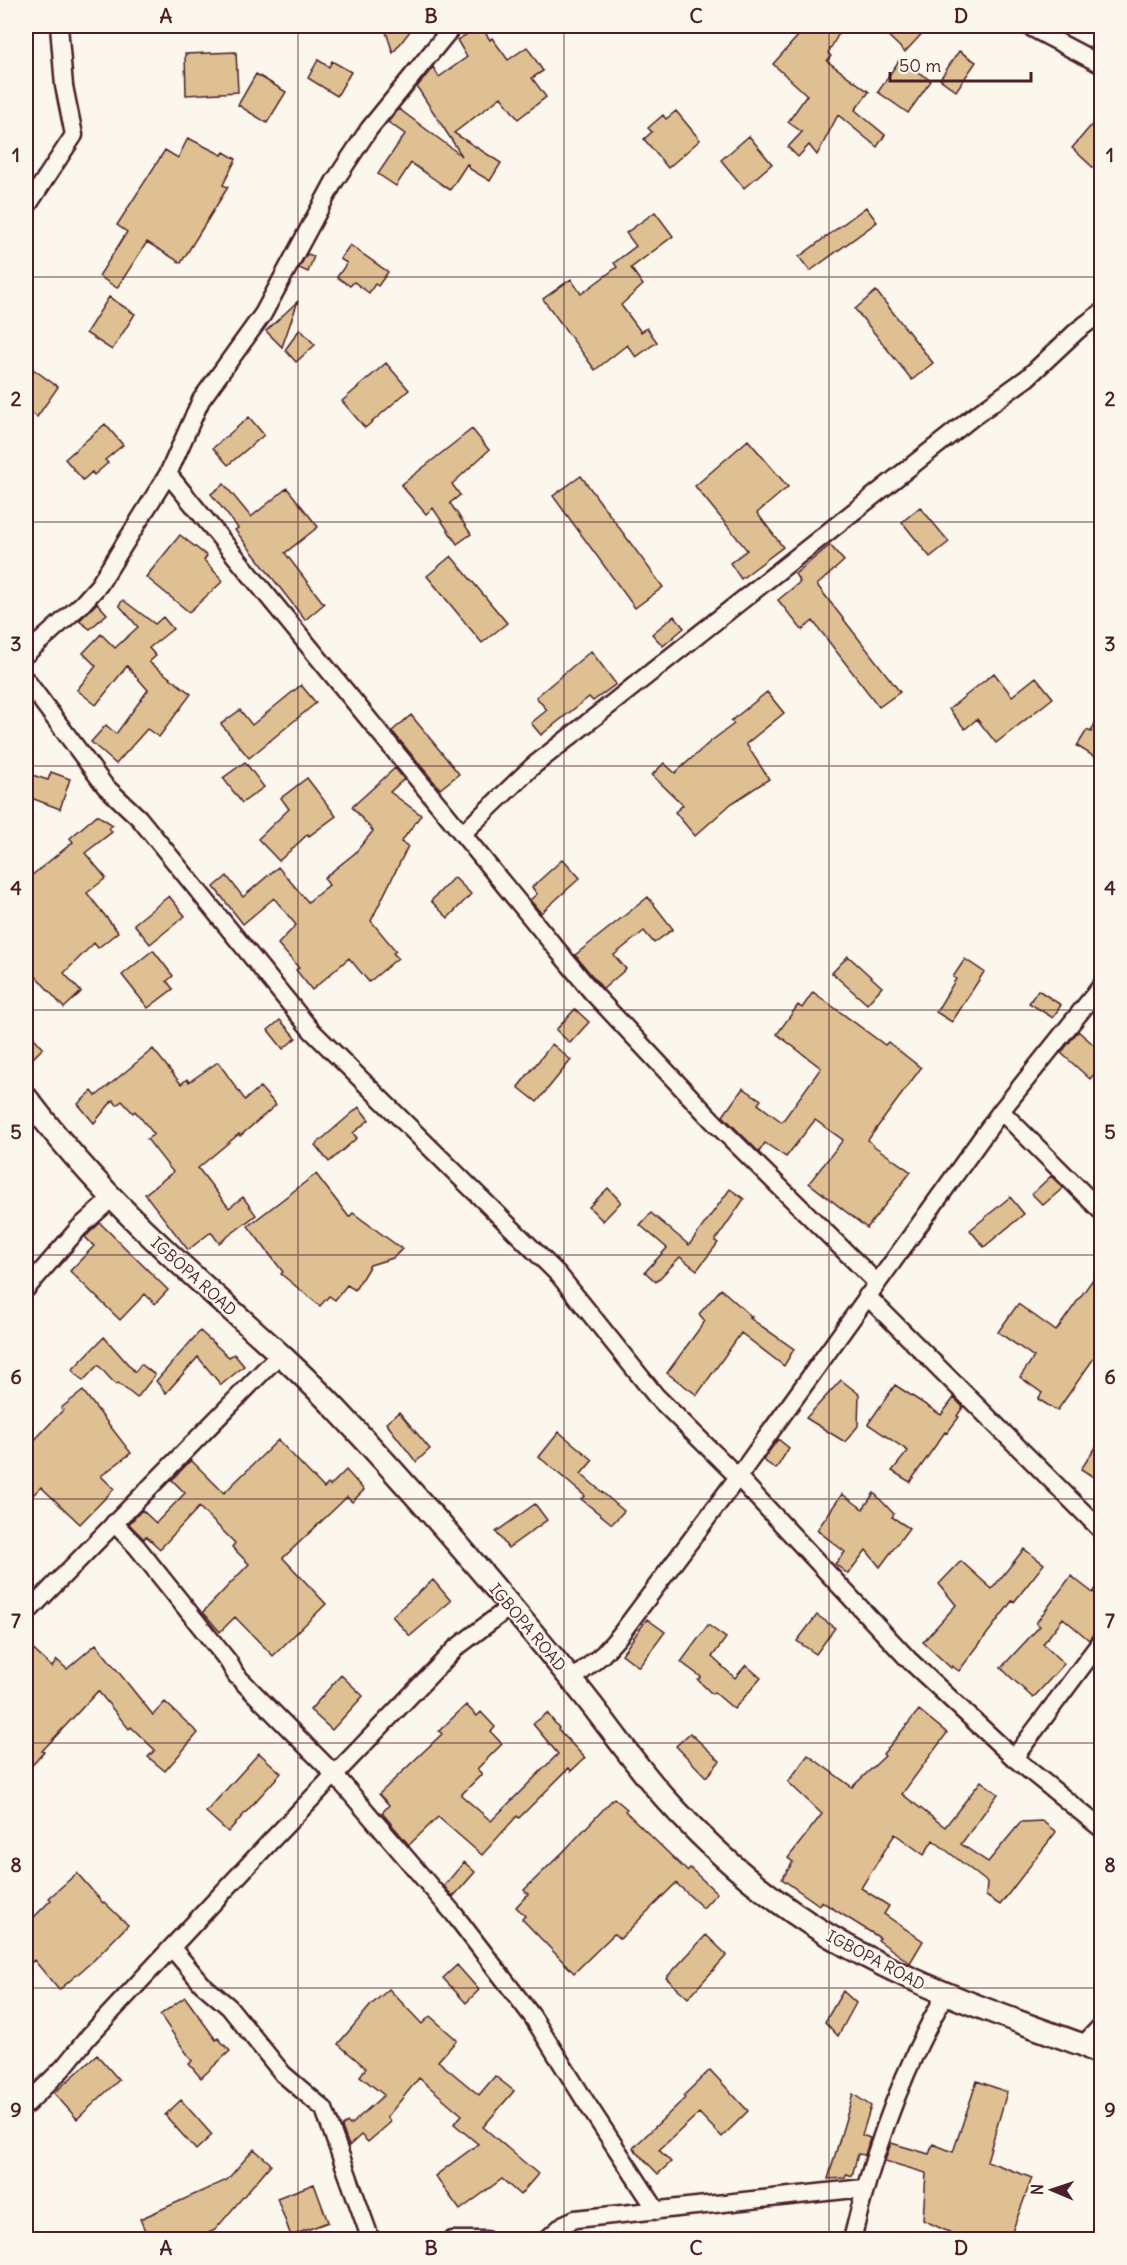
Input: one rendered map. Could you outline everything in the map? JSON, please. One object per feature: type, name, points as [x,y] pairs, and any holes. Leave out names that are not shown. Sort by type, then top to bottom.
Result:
[{"type":"street","points":[[26,208],[74,135],[64,86],[59,26]]},
{"type":"street","points":[[26,654],[82,604],[99,585],[168,474],[201,400],[263,314],[334,182],[369,129],[453,26]]},
{"type":"street","points":[[1028,26],[1101,65]]},
{"type":"street","points":[[462,834],[533,766],[973,417],[1027,378],[1101,312]]},
{"type":"street","points":[[168,474],[591,992],[1101,1531]]},
{"type":"street","points":[[26,680],[105,786],[139,818],[311,1030],[559,1275],[656,1396],[738,1477],[909,1660],[1014,1758],[1101,1829]]},
{"type":"street","points":[[572,1680],[603,1654],[620,1635],[738,1477],[1001,1111],[1101,986]]},
{"type":"street","name":"IGBOPA ROAD","points":[[26,1097],[49,1128],[112,1198],[177,1261],[281,1353],[337,1410],[511,1606],[664,1797],[732,1864],[761,1889],[829,1936],[867,1958],[945,1995],[1092,2050]]},
{"type":"street","points":[[1001,1111],[1101,1212]]},
{"type":"street","points":[[26,1289],[79,1228],[112,1198]]},
{"type":"street","points":[[26,1614],[281,1353]]},
{"type":"street","points":[[114,1522],[137,1547],[228,1661],[236,1675],[335,1775],[454,1914],[532,2016],[657,2211]]},
{"type":"street","points":[[26,2105],[456,1648],[511,1606]]},
{"type":"street","points":[[1014,1758],[1101,1640]]},
{"type":"street","points":[[172,1948],[202,1984],[229,2007],[283,2074],[324,2109],[371,2240]]},
{"type":"street","points":[[853,2239],[864,2188],[910,2063],[921,2037],[945,1995]]},
{"type":"street","points":[[1092,2050],[1101,2025]]},
{"type":"street","points":[[546,2240],[564,2224],[575,2219],[864,2188]]},
{"type":"street","points":[[452,2240],[486,2240]]},
{"type":"building","points":[[384,26],[414,26],[393,53]]},
{"type":"building","points":[[481,26],[508,60],[527,47],[543,71],[532,78],[546,97],[518,119],[501,97],[454,133],[501,163],[490,181],[470,169],[467,164],[450,190],[411,163],[396,186],[378,174],[405,134],[388,122],[399,109],[462,156],[417,87],[433,67],[439,77],[467,57],[457,40]]},
{"type":"building","points":[[807,26],[843,26],[828,53],[831,56],[827,61],[869,92],[855,110],[885,135],[877,147],[838,115],[817,155],[809,145],[798,157],[788,147],[802,132],[788,122],[807,95],[773,64]]},
{"type":"building","points":[[878,26],[929,26],[905,52]]},
{"type":"building","points":[[959,51],[976,62],[956,91],[940,79]]},
{"type":"building","points":[[236,52],[238,92],[186,95],[185,54]]},
{"type":"building","points":[[900,59],[931,81],[908,113],[878,92]]},
{"type":"building","points":[[318,60],[329,67],[332,61],[351,72],[337,96],[308,78]]},
{"type":"building","points":[[256,74],[286,92],[267,123],[238,105]]},
{"type":"building","points":[[676,111],[700,140],[668,168],[644,139],[652,132],[648,128],[663,115],[666,119]]},
{"type":"building","points":[[1101,114],[1101,175],[1072,148]]},
{"type":"building","points":[[749,136],[772,164],[744,188],[721,160]]},
{"type":"building","points":[[188,138],[222,155],[224,152],[236,159],[223,185],[228,187],[181,263],[147,242],[117,288],[99,276],[127,232],[117,225],[165,150],[178,158]]},
{"type":"building","points":[[866,207],[877,222],[810,271],[799,257]]},
{"type":"building","points":[[655,212],[673,236],[631,268],[643,285],[621,305],[641,332],[647,328],[657,342],[636,357],[627,345],[595,370],[543,299],[571,279],[581,294],[617,267],[614,263],[636,246],[626,233]]},
{"type":"building","points":[[350,245],[388,272],[378,286],[375,284],[369,293],[354,282],[350,286],[337,277],[347,263],[340,259]]},
{"type":"building","points":[[307,254],[314,256],[308,272],[299,268]]},
{"type":"building","points":[[876,291],[933,363],[912,380],[855,309]]},
{"type":"building","points":[[109,297],[135,314],[112,350],[86,333]]},
{"type":"building","points":[[298,301],[282,347],[266,331]]},
{"type":"building","points":[[300,329],[315,345],[296,362],[285,350]]},
{"type":"building","points":[[386,363],[409,390],[365,428],[342,401]]},
{"type":"building","points":[[26,364],[58,387],[37,417],[26,409]]},
{"type":"building","points":[[249,417],[264,435],[228,465],[213,448]]},
{"type":"building","points":[[105,424],[123,445],[105,460],[108,463],[94,475],[92,472],[83,480],[65,459]]},
{"type":"building","points":[[472,429],[489,450],[452,484],[460,495],[450,503],[471,534],[457,544],[433,508],[426,514],[401,485]]},
{"type":"building","points":[[748,440],[788,487],[757,513],[783,547],[741,579],[730,563],[747,550],[695,486]]},
{"type":"building","points":[[581,476],[663,587],[635,608],[553,496]]},
{"type":"building","points":[[224,484],[251,517],[287,488],[318,527],[285,553],[324,604],[305,620],[235,530],[238,528],[211,494]]},
{"type":"building","points":[[920,507],[949,542],[930,557],[902,522]]},
{"type":"building","points":[[180,535],[207,556],[204,560],[223,581],[189,612],[146,577]]},
{"type":"building","points":[[830,545],[844,561],[817,585],[900,692],[879,707],[813,621],[802,630],[778,600],[800,582],[795,574]]},
{"type":"building","points":[[451,556],[507,623],[482,643],[427,576]]},
{"type":"building","points":[[123,600],[155,624],[163,617],[173,629],[149,648],[156,656],[149,662],[191,694],[159,737],[147,729],[116,764],[91,742],[106,725],[116,734],[148,690],[127,666],[96,705],[77,690],[96,666],[83,653],[101,634],[115,648],[138,627],[119,605]]},
{"type":"building","points":[[97,603],[107,614],[90,629],[79,621]]},
{"type":"building","points":[[674,616],[684,628],[663,646],[652,634]]},
{"type":"building","points":[[591,651],[616,684],[593,701],[589,697],[541,735],[531,723],[547,710],[536,697]]},
{"type":"building","points":[[994,673],[1012,696],[1036,677],[1053,698],[996,743],[977,719],[965,729],[949,709]]},
{"type":"building","points":[[301,685],[316,703],[249,758],[221,724],[240,710],[252,725]]},
{"type":"building","points":[[767,692],[784,713],[746,744],[769,779],[732,803],[695,836],[675,812],[683,805],[652,775],[664,763],[675,773],[734,724],[731,721]]},
{"type":"building","points":[[1101,710],[1101,761],[1077,746],[1087,730],[1091,732]]},
{"type":"building","points":[[411,715],[459,774],[440,789],[392,731]]},
{"type":"building","points":[[245,762],[264,787],[242,803],[223,778]]},
{"type":"building","points":[[395,768],[404,779],[390,792],[421,815],[401,842],[408,846],[371,921],[396,951],[393,953],[398,958],[369,982],[349,958],[312,990],[296,970],[299,968],[278,944],[296,925],[274,898],[243,924],[214,887],[227,876],[243,897],[278,867],[308,902],[329,885],[324,878],[355,853],[373,831],[352,807]]},
{"type":"building","points":[[51,772],[70,779],[60,809],[26,796],[26,773],[48,780]]},
{"type":"building","points":[[307,778],[336,816],[309,836],[308,834],[279,861],[258,839],[289,809],[281,798]]},
{"type":"building","points":[[97,815],[113,825],[109,828],[112,832],[85,853],[106,878],[87,893],[118,932],[98,948],[94,943],[64,973],[81,992],[64,1008],[26,965],[26,880],[73,842],[70,838]]},
{"type":"building","points":[[563,859],[580,878],[541,913],[530,900],[537,894],[532,887]]},
{"type":"building","points":[[454,877],[471,894],[448,918],[431,901]]},
{"type":"building","points":[[169,896],[185,916],[150,944],[134,924]]},
{"type":"building","points":[[648,897],[673,929],[654,943],[644,931],[614,955],[626,969],[603,989],[575,955]]},
{"type":"building","points":[[153,950],[173,976],[167,981],[173,989],[148,1008],[122,975]]},
{"type":"building","points":[[848,956],[882,987],[867,1004],[832,973]]},
{"type":"building","points":[[965,959],[984,972],[952,1022],[936,1012],[956,979],[953,977]]},
{"type":"building","points":[[1038,990],[1061,1005],[1053,1018],[1029,1003]]},
{"type":"building","points":[[813,992],[885,1045],[888,1042],[921,1068],[868,1140],[911,1172],[867,1228],[809,1183],[843,1140],[815,1120],[786,1157],[765,1143],[759,1152],[723,1116],[743,1088],[761,1100],[758,1104],[782,1122],[821,1068],[777,1034],[798,1005],[802,1008]]},
{"type":"building","points":[[575,1009],[589,1022],[570,1043],[556,1030]]},
{"type":"building","points":[[280,1020],[296,1038],[283,1049],[268,1030]]},
{"type":"building","points":[[26,1029],[43,1048],[26,1065]]},
{"type":"building","points":[[1078,1031],[1101,1051],[1101,1066],[1090,1079],[1061,1053]]},
{"type":"building","points":[[552,1044],[571,1060],[537,1102],[518,1087]]},
{"type":"building","points":[[153,1049],[181,1084],[187,1079],[189,1082],[218,1062],[245,1100],[260,1087],[276,1105],[198,1168],[229,1208],[243,1197],[256,1215],[219,1243],[211,1232],[188,1250],[145,1194],[173,1172],[147,1139],[154,1134],[135,1111],[133,1113],[122,1101],[117,1105],[113,1100],[94,1123],[78,1104],[92,1091],[96,1096]]},
{"type":"building","points":[[359,1107],[369,1120],[353,1133],[357,1138],[329,1162],[315,1145]]},
{"type":"building","points":[[316,1174],[349,1217],[353,1213],[402,1249],[393,1258],[370,1265],[355,1290],[347,1285],[335,1300],[329,1296],[320,1306],[281,1274],[283,1272],[248,1226]]},
{"type":"building","points":[[1051,1176],[1063,1188],[1043,1205],[1032,1194]]},
{"type":"building","points":[[608,1188],[621,1202],[603,1221],[589,1207]]},
{"type":"building","points":[[730,1189],[744,1199],[715,1241],[718,1243],[697,1270],[680,1257],[656,1282],[645,1272],[667,1248],[640,1225],[651,1213],[689,1245]]},
{"type":"building","points":[[1010,1197],[1024,1214],[984,1247],[970,1230]]},
{"type":"building","points":[[100,1223],[168,1290],[155,1304],[145,1294],[120,1320],[70,1271],[94,1246],[85,1237]]},
{"type":"building","points":[[1101,1268],[1101,1348],[1057,1411],[1038,1399],[1042,1393],[1020,1377],[1034,1357],[998,1332],[1018,1304],[1056,1331]]},
{"type":"building","points":[[721,1289],[752,1317],[750,1318],[794,1349],[784,1366],[741,1333],[697,1395],[667,1373],[705,1321],[699,1314]]},
{"type":"building","points":[[200,1331],[229,1357],[234,1354],[244,1366],[221,1385],[198,1357],[166,1393],[156,1381]]},
{"type":"building","points":[[104,1337],[135,1372],[141,1364],[155,1375],[137,1398],[118,1383],[116,1385],[98,1365],[83,1381],[72,1370]]},
{"type":"building","points":[[841,1380],[859,1394],[858,1426],[845,1442],[806,1418]]},
{"type":"building","points":[[895,1385],[941,1415],[954,1398],[963,1407],[957,1416],[959,1417],[947,1433],[945,1432],[910,1482],[892,1471],[908,1451],[868,1424]]},
{"type":"building","points":[[83,1391],[131,1453],[101,1476],[114,1489],[80,1524],[41,1487],[26,1502],[26,1449],[63,1410],[61,1408]]},
{"type":"building","points":[[399,1412],[430,1449],[416,1462],[386,1423]]},
{"type":"building","points":[[559,1432],[593,1460],[581,1474],[624,1511],[612,1524],[581,1499],[585,1496],[539,1457]]},
{"type":"building","points":[[778,1439],[789,1448],[776,1469],[763,1460]]},
{"type":"building","points":[[278,1440],[324,1488],[328,1484],[330,1486],[346,1470],[364,1490],[352,1502],[347,1497],[283,1558],[326,1604],[273,1656],[235,1617],[220,1632],[203,1612],[249,1564],[232,1547],[235,1543],[199,1507],[160,1549],[146,1536],[144,1539],[129,1524],[142,1510],[156,1523],[185,1493],[172,1480],[191,1460],[224,1493]]},
{"type":"building","points":[[1101,1440],[1101,1482],[1081,1469]]},
{"type":"building","points":[[874,1493],[894,1514],[892,1517],[909,1528],[880,1567],[866,1550],[848,1574],[835,1564],[845,1552],[817,1530],[842,1494],[863,1509]]},
{"type":"building","points":[[535,1504],[547,1520],[508,1548],[496,1532]]},
{"type":"building","points":[[1024,1549],[1044,1564],[1014,1602],[1012,1601],[959,1671],[952,1666],[951,1668],[923,1642],[956,1605],[939,1584],[961,1561],[992,1589]]},
{"type":"building","points":[[1071,1576],[1093,1593],[1101,1581],[1101,1630],[1094,1633],[1089,1640],[1063,1618],[1043,1644],[1064,1664],[1033,1698],[1001,1668],[1040,1626],[1036,1623]]},
{"type":"building","points":[[433,1580],[451,1601],[410,1636],[392,1616]]},
{"type":"building","points":[[817,1615],[835,1628],[816,1654],[797,1641]]},
{"type":"building","points":[[647,1619],[665,1632],[639,1667],[622,1654]]},
{"type":"building","points":[[708,1625],[726,1638],[712,1657],[735,1678],[746,1665],[761,1678],[734,1709],[714,1692],[712,1694],[698,1680],[701,1677],[681,1662]]},
{"type":"building","points":[[26,1643],[52,1667],[57,1660],[67,1669],[96,1644],[153,1715],[165,1702],[198,1733],[165,1771],[148,1757],[155,1750],[131,1727],[129,1729],[98,1691],[42,1751],[44,1752],[26,1772],[26,1735],[30,1740],[33,1737],[26,1730]]},
{"type":"building","points":[[341,1675],[363,1696],[332,1730],[310,1710]]},
{"type":"building","points":[[466,1705],[477,1716],[481,1712],[495,1727],[491,1732],[502,1744],[477,1769],[482,1774],[461,1795],[491,1821],[558,1754],[533,1724],[547,1713],[558,1729],[585,1758],[571,1771],[569,1768],[519,1818],[517,1816],[482,1855],[438,1817],[409,1845],[382,1813],[389,1805],[379,1794],[442,1734],[439,1731]]},
{"type":"building","points":[[919,1710],[947,1733],[902,1794],[945,1827],[981,1781],[998,1794],[961,1844],[988,1862],[1021,1822],[1042,1821],[1056,1832],[1000,1905],[986,1896],[987,1882],[933,1840],[924,1855],[895,1834],[861,1888],[889,1906],[884,1914],[923,1941],[910,1963],[878,1940],[880,1938],[821,1901],[819,1905],[782,1879],[793,1862],[788,1858],[822,1814],[788,1782],[808,1755],[852,1787],[885,1756],[883,1754]]},
{"type":"building","points":[[690,1733],[720,1761],[706,1777],[676,1746]]},
{"type":"building","points":[[259,1753],[281,1773],[228,1832],[206,1812]]},
{"type":"building","points":[[614,1798],[687,1871],[690,1868],[717,1893],[703,1908],[676,1883],[620,1939],[614,1934],[574,1973],[522,1919],[525,1916],[516,1907],[528,1894],[524,1890]]},
{"type":"building","points":[[464,1862],[475,1872],[453,1897],[444,1886]]},
{"type":"building","points":[[77,1873],[103,1903],[128,1925],[94,1960],[59,1990],[34,1960],[26,1968],[26,1925],[51,1900],[49,1898]]},
{"type":"building","points":[[706,1935],[727,1955],[688,1998],[666,1978]]},
{"type":"building","points":[[457,1965],[479,1990],[466,2003],[443,1978]]},
{"type":"building","points":[[389,1989],[422,2024],[430,2016],[457,2040],[438,2061],[479,2095],[495,2076],[514,2091],[483,2127],[538,2174],[520,2195],[502,2179],[460,2210],[435,2176],[478,2144],[454,2124],[462,2115],[419,2078],[387,2117],[391,2122],[368,2142],[361,2135],[349,2146],[342,2127],[347,2122],[350,2125],[384,2095],[360,2076],[366,2068],[338,2044],[371,2005]]},
{"type":"building","points":[[843,1991],[856,2003],[838,2036],[825,2022]]},
{"type":"building","points":[[185,1997],[216,2040],[218,2038],[230,2051],[201,2078],[189,2064],[192,2061],[160,2015]]},
{"type":"building","points":[[97,2055],[119,2080],[77,2119],[54,2093]]},
{"type":"building","points":[[710,2070],[748,2111],[722,2137],[699,2113],[659,2150],[671,2162],[658,2174],[633,2148],[685,2098],[683,2096]]},
{"type":"building","points":[[977,2081],[1007,2092],[987,2161],[1032,2178],[1009,2240],[966,2240],[923,2220],[926,2173],[885,2161],[891,2143],[929,2154],[933,2144],[953,2152]]},
{"type":"building","points":[[853,2094],[871,2106],[862,2135],[870,2138],[865,2155],[858,2154],[852,2176],[847,2174],[845,2178],[828,2179]]},
{"type":"building","points":[[181,2100],[212,2135],[196,2150],[165,2115]]},
{"type":"building","points":[[254,2149],[271,2164],[215,2230],[193,2240],[149,2240],[140,2219],[227,2180]]},
{"type":"building","points":[[314,2184],[328,2222],[291,2236],[277,2198]]}]
